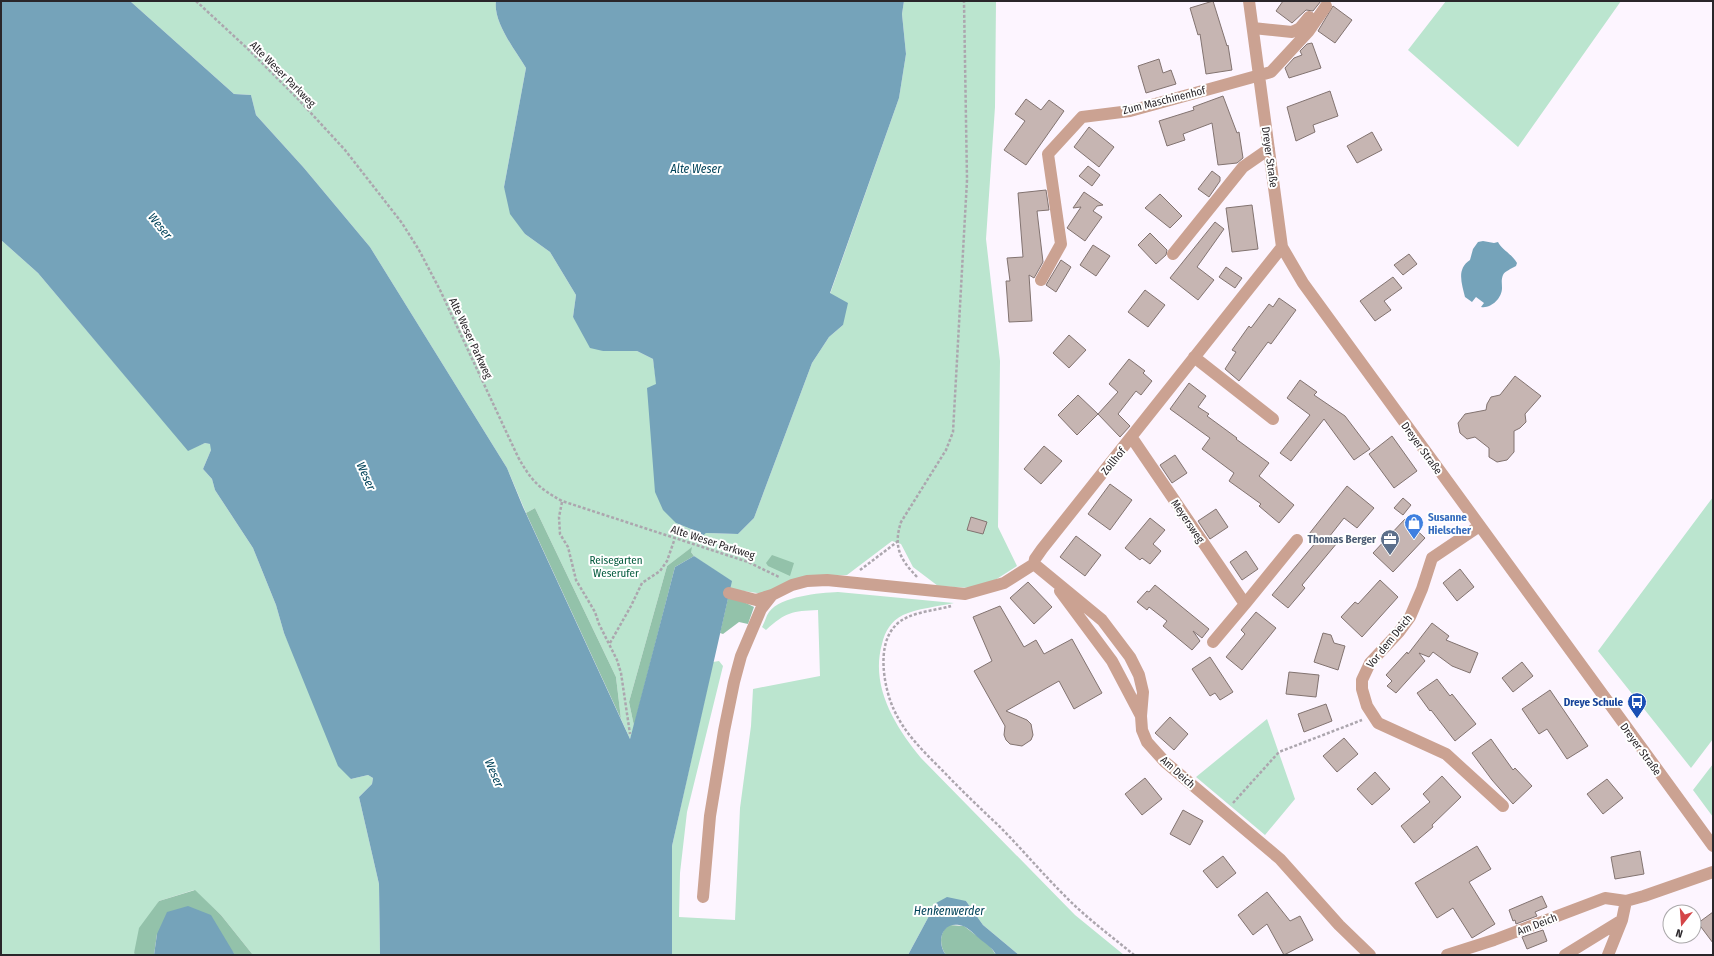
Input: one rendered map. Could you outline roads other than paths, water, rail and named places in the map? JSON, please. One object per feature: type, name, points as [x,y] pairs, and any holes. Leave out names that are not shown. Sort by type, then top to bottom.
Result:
[{"type":"street","name":"Dreyer Straße","points":[[1248,1],[1282,247],[1302,283],[1478,527],[1713,846]]},
{"type":"street","points":[[1252,28],[1292,32],[1300,28],[1323,4]]},
{"type":"street","name":"Zum Maschinenhof","points":[[1041,280],[1060,244],[1048,154],[1082,116],[1130,111],[1259,74],[1271,72],[1304,36],[1323,4]]},
{"type":"street","points":[[1173,254],[1243,167],[1269,149]]},
{"type":"street","name":"Zollhof","points":[[1034,564],[1035,558],[1132,438],[1194,357],[1282,247]]},
{"type":"street","points":[[1194,357],[1273,419]]},
{"type":"street","name":"Meyersweg","points":[[1132,438],[1245,604]]},
{"type":"street","name":"Vor dem Deich","points":[[1478,527],[1432,558],[1410,617],[1399,632],[1366,669],[1362,680],[1362,689],[1367,706],[1378,723],[1414,741],[1446,754],[1503,806]]},
{"type":"street","points":[[1213,642],[1297,540]]},
{"type":"street","points":[[729,593],[756,600],[772,595],[792,585],[807,581],[827,580],[965,594],[1004,583],[1034,564]]},
{"type":"street","name":"Am Deich","points":[[1034,564],[1049,578],[1102,620],[1130,657],[1139,675],[1143,692],[1141,716],[1142,730],[1147,742],[1165,762],[1280,859],[1339,925],[1370,955]]},
{"type":"street","points":[[1049,578],[1112,661],[1141,716]]},
{"type":"street","points":[[703,897],[710,816],[734,682],[741,656],[759,615],[772,595]]},
{"type":"street","name":"Am Deich","points":[[1447,955],[1494,940],[1605,898],[1626,901],[1713,872]]},
{"type":"street","points":[[1608,955],[1622,920],[1626,901]]},
{"type":"street","points":[[1565,955],[1622,920]]},
{"type":"water","name":"Weser","points":[[1,1],[130,1],[234,94],[251,95],[256,115],[304,168],[370,247],[507,468],[523,507],[630,739],[675,567],[694,556],[732,581],[672,846],[672,955],[380,955],[379,884],[359,797],[372,784],[373,778],[368,775],[351,779],[338,766],[284,633],[276,605],[253,548],[215,490],[212,479],[203,469],[211,450],[210,444],[205,443],[188,451],[38,273],[1,240]]},
{"type":"water","name":"Alte Weser","points":[[496,1],[904,1],[902,14],[906,54],[899,98],[830,293],[848,303],[843,325],[829,337],[812,363],[754,518],[738,534],[706,533],[699,539],[695,538],[691,529],[676,523],[663,510],[655,492],[647,388],[656,384],[653,359],[637,351],[603,351],[590,348],[573,317],[576,295],[550,252],[525,234],[510,214],[504,187],[526,68],[501,27],[496,9]]},
{"type":"water","points":[[1483,241],[1494,243],[1498,242],[1517,263],[1516,266],[1503,275],[1502,292],[1498,299],[1492,305],[1481,307],[1484,303],[1476,297],[1472,302],[1465,297],[1461,272],[1470,260],[1473,249],[1478,242]]},
{"type":"water","name":"Henkenwerder","points":[[947,897],[966,901],[983,925],[1019,955],[996,955],[991,948],[970,930],[963,926],[956,925],[946,928],[941,938],[941,944],[946,955],[908,955],[936,903]]},
{"type":"water","points":[[188,906],[211,915],[235,955],[154,955],[157,934],[167,912]]},
{"type":"place","name":"Susanne Hielscher","points":[[1414,540]]},
{"type":"place","name":"Thomas Berger","points":[[1390,556]]},
{"type":"place","name":"Dreye Schule","points":[[1637,719]]},
{"type":"park label","name":"Reisegarten Weserufer","points":[[616,566]]}]
